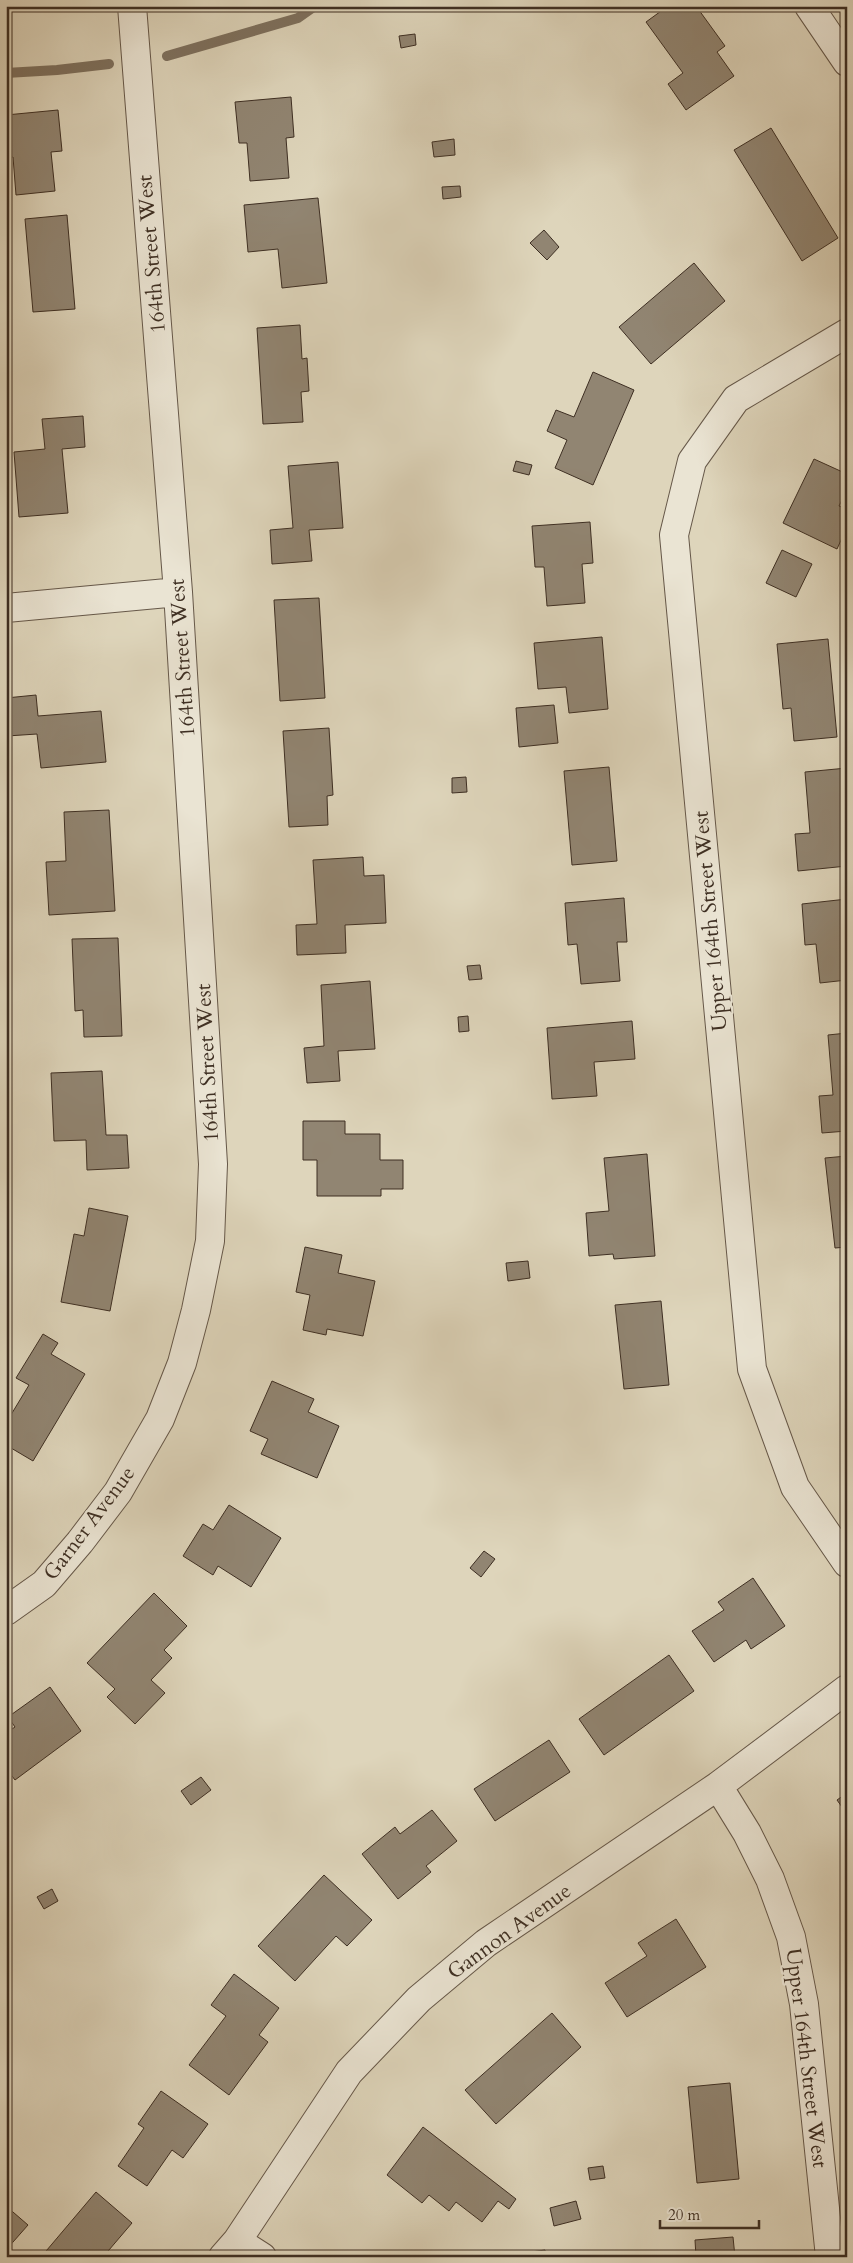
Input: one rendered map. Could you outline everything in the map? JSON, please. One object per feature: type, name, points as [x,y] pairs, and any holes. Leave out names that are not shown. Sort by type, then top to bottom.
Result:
[{"type":"street","name":"164th Street West","points":[[132,6],[178,592],[213,1164],[210,1241],[196,1310]]},
{"type":"street","points":[[808,6],[847,62]]},
{"type":"street","name":"Upper 164th Street West","points":[[847,333],[736,399],[692,461],[674,535],[752,1369],[794,1487],[847,1563]]},
{"type":"street","points":[[6,608],[178,592]]},
{"type":"street","name":"Garner Avenue","points":[[6,1611],[44,1584],[80,1542],[118,1492],[160,1419],[182,1363],[196,1310]]},
{"type":"street","name":"Gannon Avenue","points":[[262,2257],[230,2249],[349,2072],[419,2000],[486,1943],[718,1786],[847,1689]]},
{"type":"street","name":"Upper 164th Street West","points":[[718,1786],[747,1833],[770,1879],[791,1937],[804,2004],[830,2257]]},
{"type":"building","points":[[668,6],[696,6],[725,46],[717,52],[734,76],[686,110],[668,84],[683,73],[646,22]]},
{"type":"building","points":[[415,34],[416,45],[401,48],[399,36]]},
{"type":"building","points":[[291,97],[294,137],[286,138],[289,178],[250,181],[247,143],[239,143],[235,102]]},
{"type":"building","points":[[58,110],[62,151],[51,152],[55,191],[16,195],[13,157],[6,158],[6,115]]},
{"type":"building","points":[[771,128],[838,238],[802,261],[734,150]]},
{"type":"building","points":[[454,139],[455,155],[434,157],[432,142]]},
{"type":"building","points":[[460,186],[461,197],[443,199],[442,187]]},
{"type":"building","points":[[318,198],[327,283],[282,288],[278,249],[248,252],[244,205]]},
{"type":"building","points":[[67,215],[75,309],[33,312],[25,219]]},
{"type":"building","points":[[544,230],[559,247],[547,260],[530,243]]},
{"type":"building","points":[[694,263],[725,301],[651,364],[619,327]]},
{"type":"building","points":[[300,325],[302,359],[307,358],[309,391],[301,392],[303,422],[263,424],[257,328]]},
{"type":"building","points":[[593,372],[634,390],[593,485],[555,468],[567,440],[547,431],[556,410],[574,417]]},
{"type":"building","points":[[83,416],[85,447],[62,449],[68,513],[19,517],[14,452],[45,449],[42,419]]},
{"type":"building","points":[[814,459],[847,474],[847,490],[839,506],[847,509],[847,527],[837,549],[783,523]]},
{"type":"building","points":[[516,461],[532,465],[529,475],[513,471]]},
{"type":"building","points":[[338,462],[343,528],[309,530],[312,561],[272,564],[270,530],[293,528],[288,466]]},
{"type":"building","points":[[590,522],[593,563],[582,564],[585,603],[547,606],[544,567],[535,567],[532,526]]},
{"type":"building","points":[[782,550],[812,564],[796,597],[766,583]]},
{"type":"building","points":[[319,598],[325,698],[280,701],[274,600]]},
{"type":"building","points":[[602,637],[608,709],[569,713],[566,687],[538,689],[534,643]]},
{"type":"building","points":[[828,639],[837,737],[794,741],[791,708],[783,709],[777,644]]},
{"type":"building","points":[[36,695],[38,716],[101,711],[106,762],[41,768],[37,734],[7,736],[6,698]]},
{"type":"building","points":[[554,705],[558,743],[519,747],[516,708]]},
{"type":"building","points":[[329,728],[333,795],[327,796],[328,825],[289,827],[283,731]]},
{"type":"building","points":[[609,767],[617,861],[572,865],[564,771]]},
{"type":"building","points":[[847,768],[847,866],[798,871],[795,834],[810,833],[805,772]]},
{"type":"building","points":[[466,777],[467,792],[452,793],[452,778]]},
{"type":"building","points":[[109,810],[115,911],[49,915],[46,862],[66,861],[64,812]]},
{"type":"building","points":[[363,857],[364,876],[384,875],[386,923],[345,925],[346,953],[297,955],[296,925],[317,924],[313,860]]},
{"type":"building","points":[[624,898],[627,942],[617,942],[620,981],[581,984],[577,944],[568,945],[565,903]]},
{"type":"building","points":[[847,899],[847,980],[820,983],[816,944],[805,945],[802,904]]},
{"type":"building","points":[[118,938],[122,1036],[84,1037],[83,1010],[75,1011],[72,939]]},
{"type":"building","points":[[480,965],[482,979],[469,980],[467,966]]},
{"type":"building","points":[[370,981],[375,1049],[338,1051],[340,1081],[307,1083],[304,1048],[324,1046],[321,985]]},
{"type":"building","points":[[468,1016],[469,1031],[459,1032],[458,1017]]},
{"type":"building","points":[[632,1021],[635,1059],[594,1062],[597,1096],[552,1099],[547,1028]]},
{"type":"building","points":[[847,1033],[847,1131],[822,1133],[819,1096],[833,1095],[828,1035]]},
{"type":"building","points":[[102,1071],[106,1135],[127,1135],[129,1168],[87,1170],[86,1140],[54,1141],[51,1073]]},
{"type":"building","points":[[303,1121],[345,1121],[345,1134],[380,1134],[380,1160],[403,1160],[403,1189],[381,1189],[381,1196],[317,1196],[317,1160],[303,1160]]},
{"type":"building","points":[[647,1154],[655,1256],[614,1259],[613,1254],[589,1256],[586,1213],[609,1211],[604,1158]]},
{"type":"building","points":[[847,1156],[847,1247],[835,1248],[825,1158]]},
{"type":"building","points":[[89,1208],[128,1216],[110,1311],[61,1302],[74,1234],[84,1236]]},
{"type":"building","points":[[305,1247],[342,1255],[338,1273],[375,1281],[363,1336],[327,1329],[326,1335],[303,1330],[310,1295],[296,1292]]},
{"type":"building","points":[[528,1261],[530,1278],[508,1281],[506,1263]]},
{"type":"building","points":[[661,1301],[669,1385],[624,1389],[615,1305]]},
{"type":"building","points":[[43,1334],[58,1343],[51,1354],[85,1374],[33,1461],[6,1445],[6,1423],[29,1385],[16,1378]]},
{"type":"building","points":[[272,1381],[314,1399],[308,1412],[339,1426],[317,1478],[261,1454],[268,1439],[250,1431]]},
{"type":"building","points":[[229,1505],[281,1538],[251,1587],[218,1566],[213,1575],[183,1556],[203,1524],[213,1530]]},
{"type":"building","points":[[484,1551],[495,1559],[481,1577],[470,1568]]},
{"type":"building","points":[[753,1578],[785,1626],[751,1649],[746,1640],[714,1662],[692,1631],[724,1610],[718,1602]]},
{"type":"building","points":[[154,1593],[187,1626],[164,1650],[172,1658],[151,1680],[165,1693],[135,1724],[107,1697],[115,1689],[87,1663]]},
{"type":"building","points":[[669,1655],[694,1691],[604,1755],[579,1719]]},
{"type":"building","points":[[50,1687],[81,1731],[15,1780],[6,1768],[6,1733],[15,1727],[8,1717]]},
{"type":"building","points":[[549,1740],[570,1772],[495,1821],[474,1789]]},
{"type":"building","points":[[201,1777],[211,1790],[191,1805],[181,1791]]},
{"type":"building","points":[[847,1793],[847,1814],[837,1800]]},
{"type":"building","points":[[432,1810],[457,1841],[426,1866],[431,1872],[398,1899],[362,1854],[395,1827],[400,1834]]},
{"type":"building","points":[[324,1875],[372,1920],[347,1946],[336,1936],[295,1981],[258,1946]]},
{"type":"building","points":[[52,1889],[58,1901],[44,1909],[37,1897]]},
{"type":"building","points":[[676,1919],[706,1967],[627,2017],[605,1983],[647,1956],[638,1943]]},
{"type":"building","points":[[234,1974],[279,2008],[259,2035],[268,2042],[229,2095],[189,2065],[226,2016],[211,2005]]},
{"type":"building","points":[[552,2013],[581,2047],[496,2124],[465,2090]]},
{"type":"building","points":[[730,2083],[739,2179],[697,2183],[688,2087]]},
{"type":"building","points":[[161,2091],[208,2124],[183,2158],[172,2150],[147,2186],[118,2166],[144,2128],[138,2124]]},
{"type":"building","points":[[423,2127],[516,2199],[509,2209],[498,2201],[482,2222],[456,2202],[449,2211],[429,2195],[422,2203],[387,2175]]},
{"type":"building","points":[[603,2166],[605,2178],[590,2180],[588,2168]]},
{"type":"building","points":[[96,2192],[132,2223],[103,2257],[41,2257]]},
{"type":"building","points":[[576,2201],[581,2219],[554,2226],[550,2208]]},
{"type":"building","points":[[6,2206],[28,2225],[6,2250]]},
{"type":"building","points":[[733,2237],[735,2257],[696,2257],[695,2240]]},
{"type":"building","points":[[545,2250],[546,2257],[502,2256]]},
{"type":"waterway","points":[[167,56],[298,18],[315,6]]},
{"type":"waterway","points":[[6,73],[109,64]]}]
